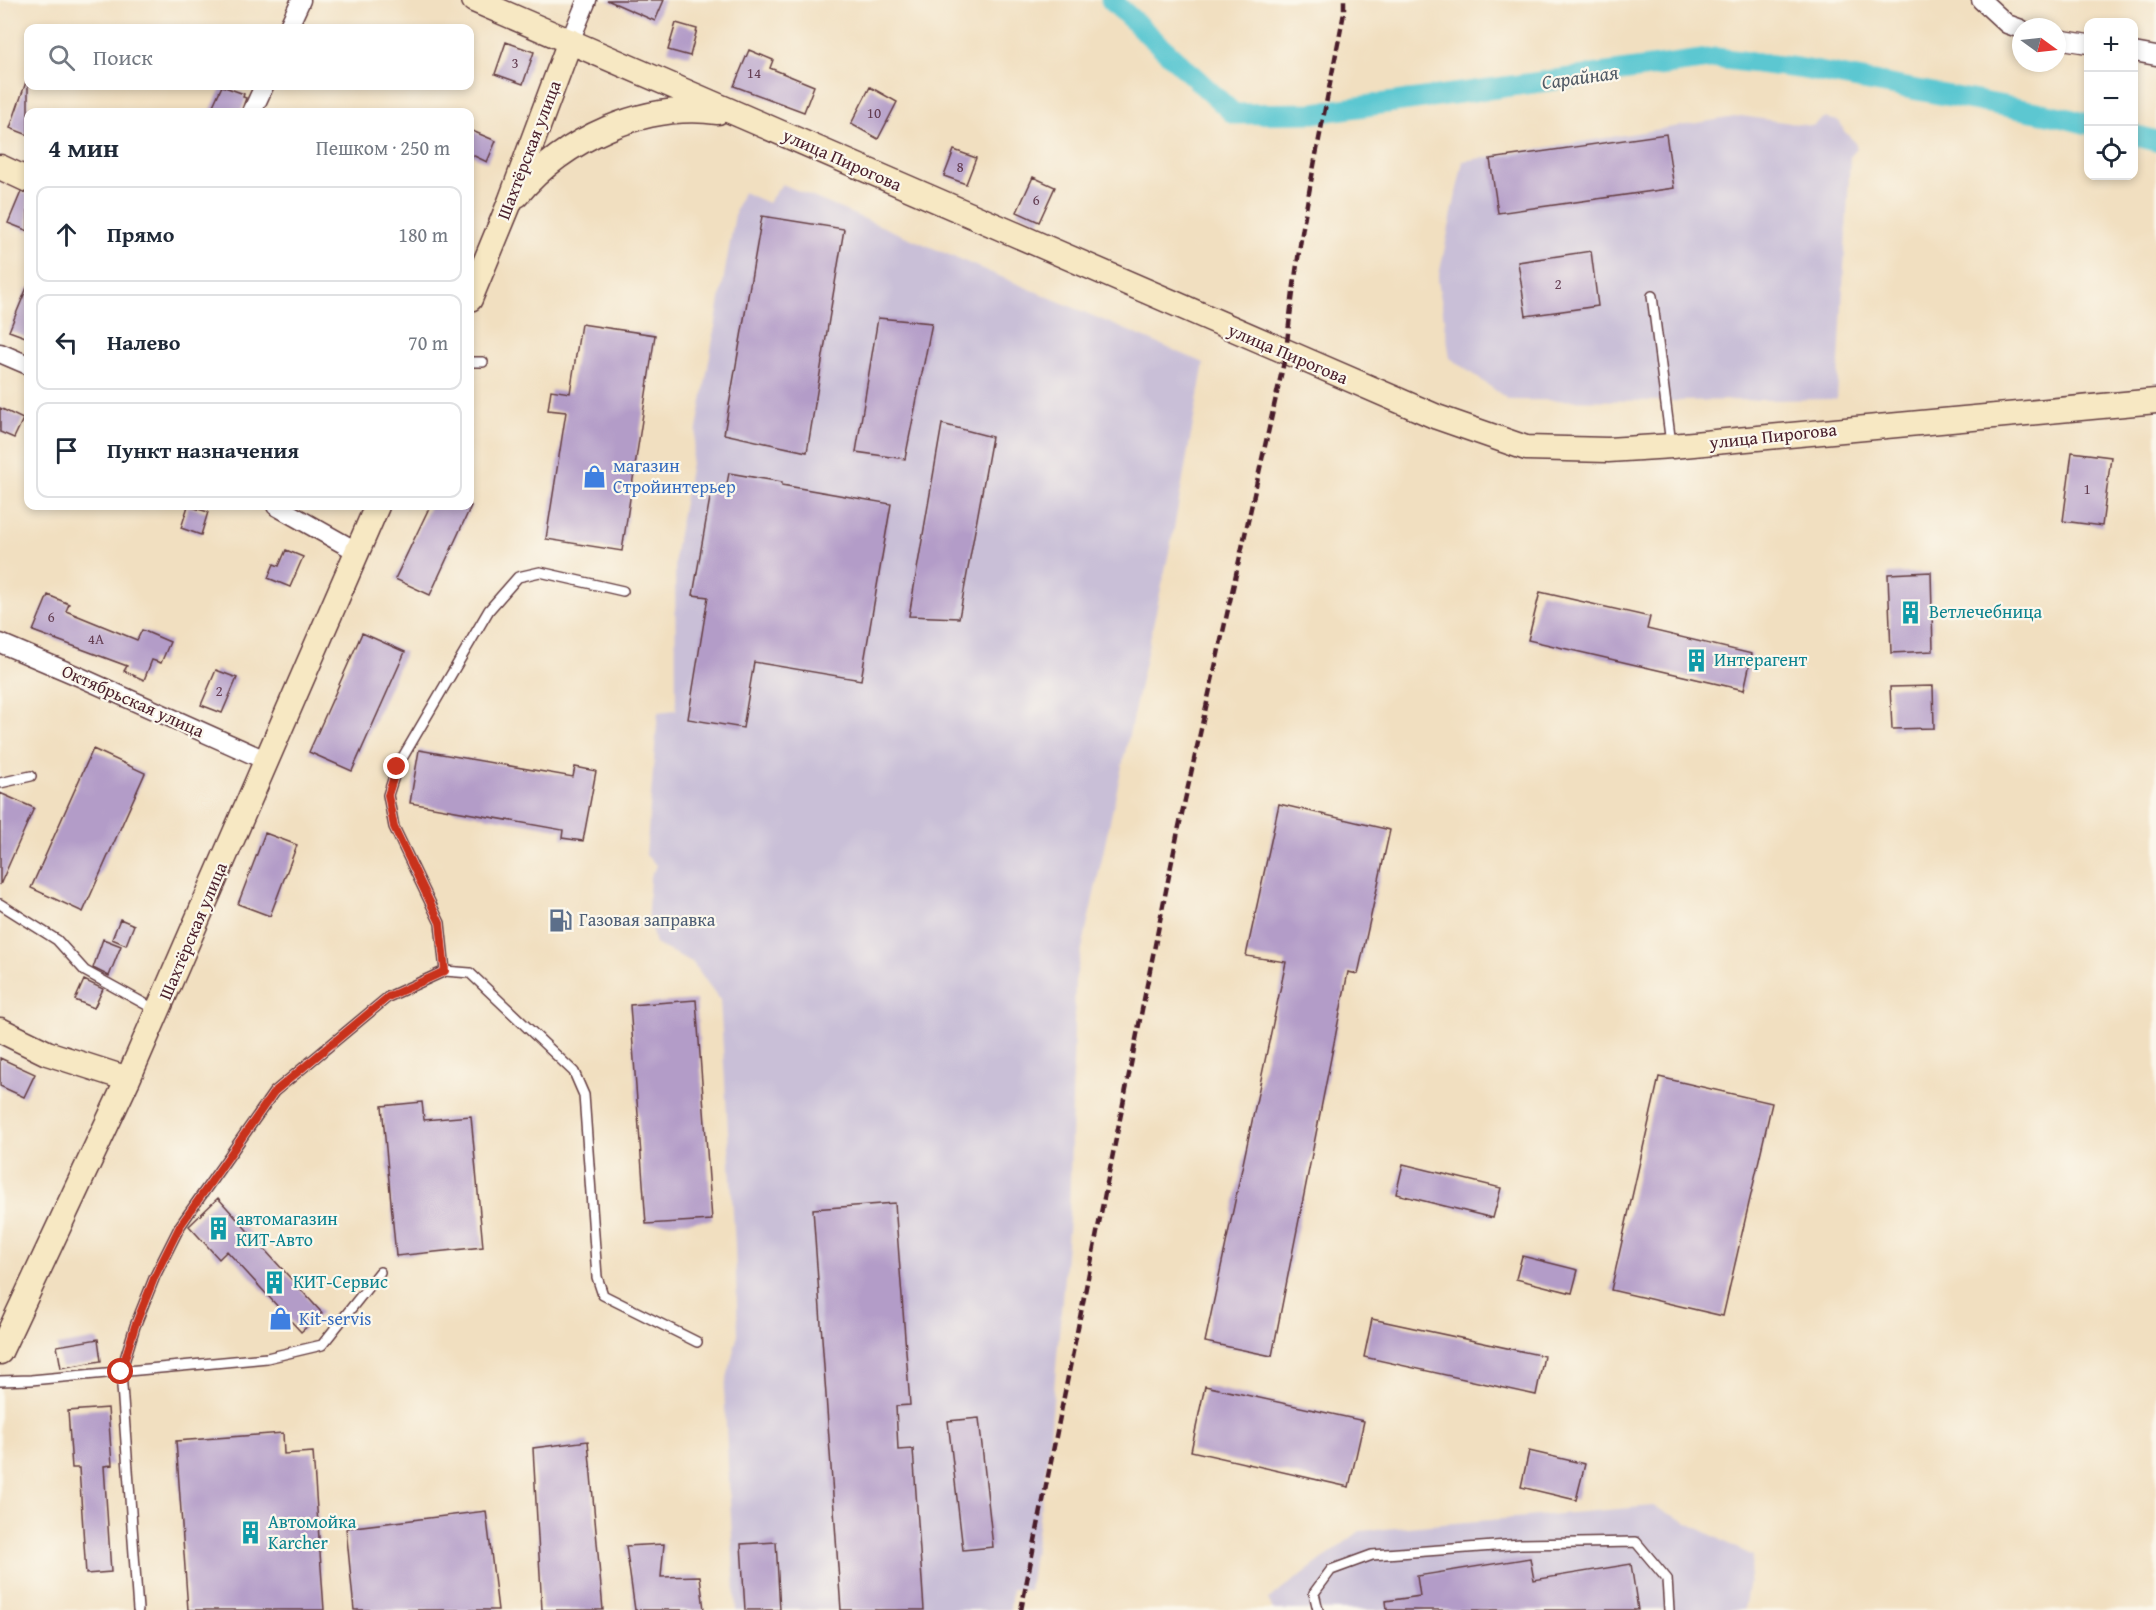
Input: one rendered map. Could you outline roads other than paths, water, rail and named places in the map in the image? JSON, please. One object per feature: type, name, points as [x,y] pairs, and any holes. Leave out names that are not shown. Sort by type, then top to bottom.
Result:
[{"type":"main road","name":"улица Пирогова","points":[[474,0],[1437,417],[1526,448],[1608,450],[1672,446],[2156,401]]},
{"type":"main road","name":"Шахтёрская улица","points":[[474,289],[510,202],[570,41]]},
{"type":"main road","points":[[510,202],[531,179],[566,152],[599,133],[628,121],[683,111],[702,110],[738,114]]},
{"type":"main road","points":[[0,167],[24,178]]},
{"type":"main road","name":"Шахтёрская улица","points":[[0,1352],[158,1012],[265,760],[375,510]]},
{"type":"main road","points":[[0,1030],[47,1053],[128,1079]]},
{"type":"street","points":[[290,24],[301,0]]},
{"type":"street","name":"Шахтёрская улица","points":[[570,41],[587,0]]},
{"type":"street","points":[[1981,0],[2007,24],[2012,26]]},
{"type":"street","points":[[2066,40],[2084,43]]},
{"type":"street","points":[[2138,53],[2156,56]]},
{"type":"street","points":[[254,108],[262,90]]},
{"type":"street","points":[[0,353],[24,363]]},
{"type":"street","points":[[283,510],[356,551]]},
{"type":"street","name":"Октябрьская улица","points":[[0,643],[265,760]]},
{"type":"lane","points":[[1652,296],[1672,446]]},
{"type":"lane","points":[[474,362],[483,362]]},
{"type":"lane","points":[[445,971],[440,923],[394,827],[388,795],[397,767],[489,610],[518,577],[540,572],[623,591]]},
{"type":"lane","points":[[0,783],[31,776]]},
{"type":"lane","points":[[0,904],[57,940],[85,970],[158,1012]]},
{"type":"lane","points":[[138,1610],[121,1372],[135,1326],[155,1276],[180,1226],[274,1092],[388,997],[445,971],[470,974],[573,1072],[584,1095],[597,1276],[603,1294],[697,1342]]},
{"type":"lane","points":[[0,1381],[267,1358],[322,1345],[380,1272]]},
{"type":"lane","points":[[1318,1610],[1314,1593],[1331,1570],[1372,1555],[1521,1544],[1636,1542],[1667,1579],[1669,1610]]},
{"type":"waterway","name":"Сарайная","points":[[1111,0],[1234,114],[1314,113],[1716,58],[1798,68],[2053,115],[2084,123]]},
{"type":"waterway","name":"Сарайная","points":[[2138,136],[2156,141]]},
{"type":"railway","points":[[1021,1610],[1178,831],[1286,353],[1303,225],[1344,13],[1344,0]]},
{"type":"place","name":"магазин Стройинтерьер","points":[[595,476]]},
{"type":"place","name":"Ветлечебница","points":[[1911,612]]},
{"type":"place","name":"Интерагент","points":[[1696,660]]},
{"type":"place","name":"Газовая заправка","points":[[561,920]]},
{"type":"place","name":"автомагазин КИТ-Авто","points":[[218,1229]]},
{"type":"place","name":"КИТ-Сервис","points":[[275,1282]]},
{"type":"place","name":"Kit-servis","points":[[281,1319]]},
{"type":"place","name":"Автомойка Karcher","points":[[250,1532]]}]
